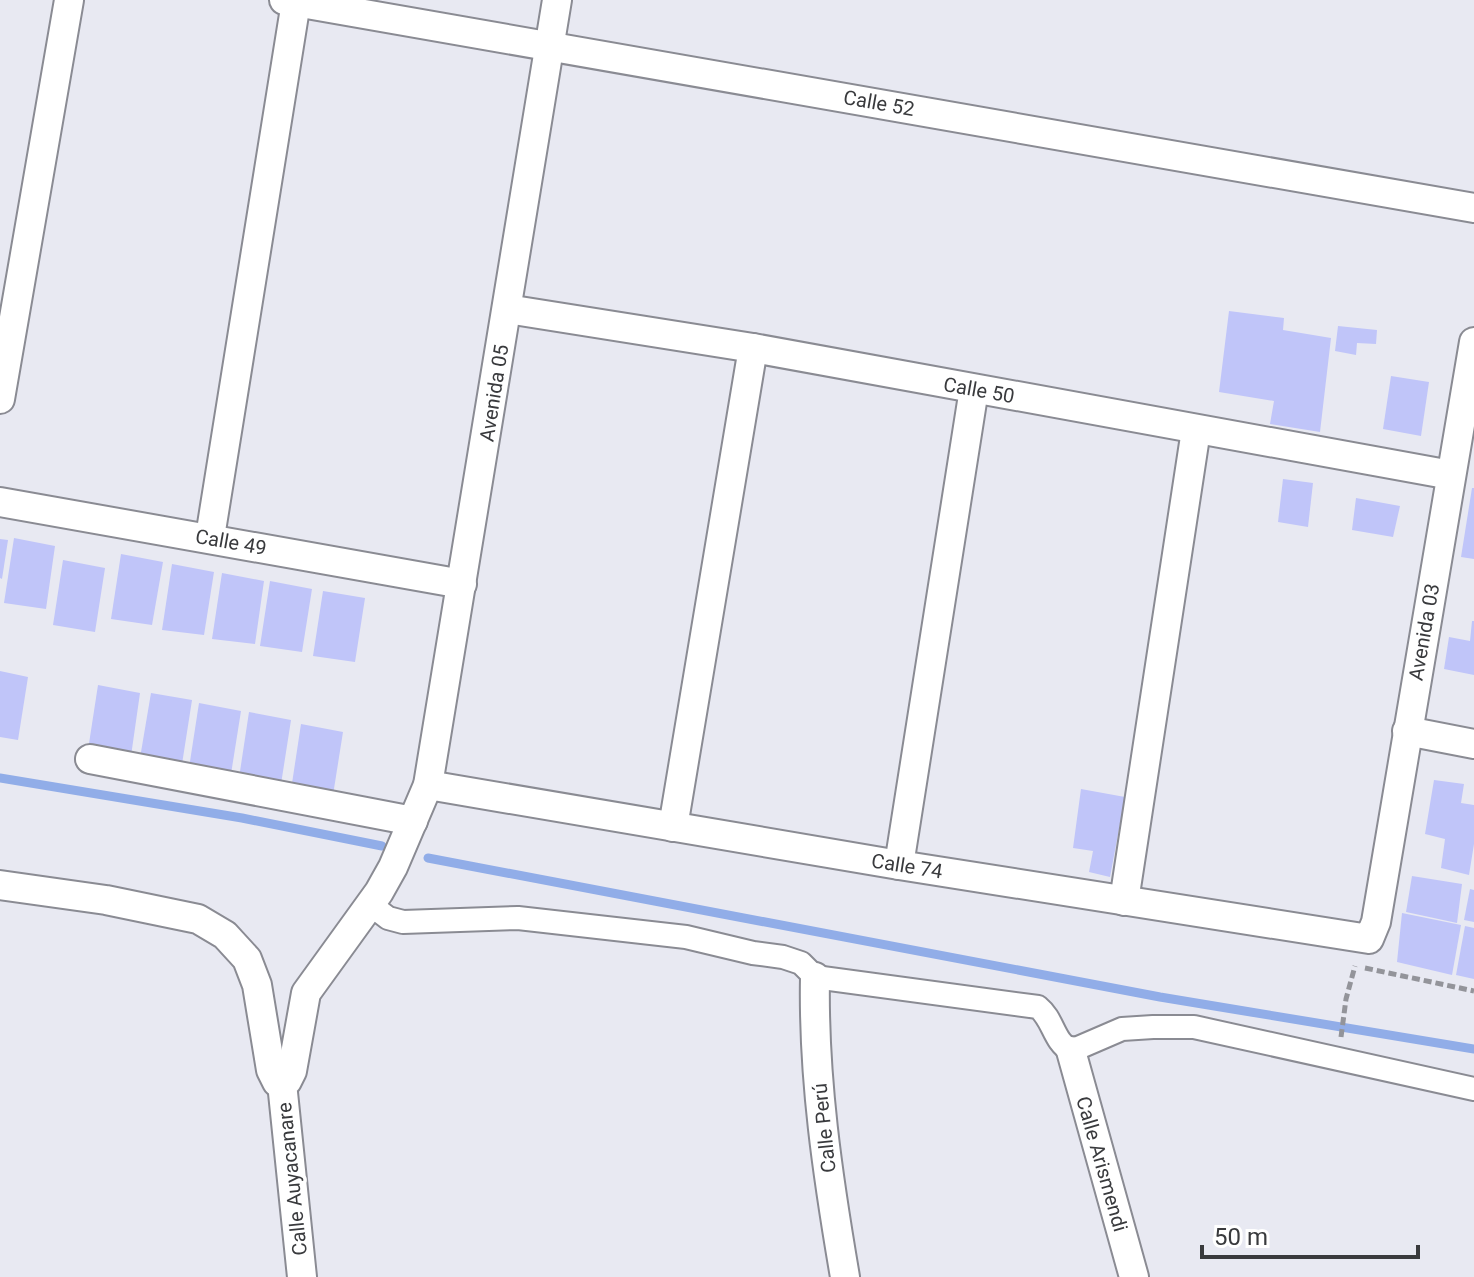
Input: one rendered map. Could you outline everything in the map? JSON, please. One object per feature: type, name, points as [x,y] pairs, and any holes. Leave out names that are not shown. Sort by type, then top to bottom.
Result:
[{"type":"street","points":[[0,399],[69,0]]},
{"type":"street","name":"Avenida 05","points":[[428,785],[557,0]]},
{"type":"street","points":[[210,537],[290,1]]},
{"type":"street","name":"Calle 52","points":[[290,1],[1474,208]]},
{"type":"street","name":"Calle 50","points":[[507,309],[753,348],[1451,475]]},
{"type":"street","name":"Avenida 03","points":[[1373,930],[1474,342]]},
{"type":"street","points":[[673,827],[753,348]]},
{"type":"street","points":[[899,865],[974,389]]},
{"type":"street","points":[[1124,901],[1196,430]]},
{"type":"street","name":"Calle 49","points":[[0,502],[462,584]]},
{"type":"street","points":[[1407,731],[1474,744]]},
{"type":"street","points":[[90,759],[413,821]]},
{"type":"street","name":"Calle 74","points":[[428,785],[1124,901],[1373,930]]},
{"type":"street","name":"Calle Auyacanare","points":[[302,1277],[282,1083],[287,1081],[292,1071],[306,993],[371,905],[393,867],[428,785]]},
{"type":"street","points":[[0,885],[106,900],[198,919],[225,935],[247,959],[257,985],[271,1070],[277,1082],[282,1083]]},
{"type":"street","points":[[371,905],[388,918],[403,922],[532,918],[686,937],[783,957],[801,963],[815,977],[1038,1007],[1047,1014],[1061,1045],[1071,1051],[1122,1029],[1194,1027],[1474,1089]]},
{"type":"street","name":"Calle Perú","points":[[815,977],[816,1045],[830,1191],[845,1277]]},
{"type":"street","name":"Calle Arismendi","points":[[1071,1051],[1134,1277]]},
{"type":"path","points":[[1340,1045],[1346,999],[1355,966],[1373,930]]},
{"type":"path","points":[[1355,966],[1474,991]]},
{"type":"building","points":[[1229,311],[1284,318],[1283,330],[1331,338],[1320,432],[1270,424],[1274,401],[1219,392]]},
{"type":"building","points":[[1338,326],[1377,330],[1376,344],[1357,343],[1356,355],[1335,351]]},
{"type":"building","points":[[1391,376],[1429,382],[1421,436],[1383,429]]},
{"type":"building","points":[[1283,479],[1313,483],[1308,527],[1278,522]]},
{"type":"building","points":[[1474,488],[1474,559],[1461,557]]},
{"type":"building","points":[[1356,498],[1400,506],[1393,537],[1352,530]]},
{"type":"building","points":[[14,538],[55,546],[46,609],[4,603]]},
{"type":"building","points":[[0,539],[8,540],[2,579],[0,578]]},
{"type":"building","points":[[121,554],[163,562],[152,625],[111,619]]},
{"type":"building","points":[[63,560],[105,568],[95,632],[53,625]]},
{"type":"building","points":[[172,564],[214,572],[204,635],[162,630]]},
{"type":"building","points":[[222,573],[264,581],[255,644],[212,639]]},
{"type":"building","points":[[270,581],[312,589],[302,652],[260,646]]},
{"type":"building","points":[[323,591],[365,598],[355,662],[313,656]]},
{"type":"building","points":[[1472,621],[1474,675],[1444,669],[1449,637],[1470,641]]},
{"type":"building","points":[[0,671],[28,677],[18,740],[0,737]]},
{"type":"building","points":[[98,685],[140,693],[131,756],[88,750]]},
{"type":"building","points":[[151,693],[192,700],[182,764],[140,758]]},
{"type":"building","points":[[199,703],[241,711],[231,774],[189,768]]},
{"type":"building","points":[[249,712],[291,720],[281,784],[239,778]]},
{"type":"building","points":[[301,724],[343,732],[333,795],[291,790]]},
{"type":"building","points":[[1434,780],[1464,784],[1461,803],[1474,805],[1474,844],[1469,875],[1441,868],[1445,839],[1425,834]]},
{"type":"building","points":[[1081,789],[1125,797],[1110,877],[1089,872],[1093,851],[1073,848]]},
{"type":"building","points":[[1412,876],[1462,884],[1457,923],[1406,912]]},
{"type":"building","points":[[1470,889],[1474,890],[1474,922],[1464,920]]},
{"type":"building","points":[[1402,913],[1461,925],[1452,975],[1397,962]]},
{"type":"building","points":[[1465,926],[1474,928],[1474,979],[1456,975]]},
{"type":"waterway","points":[[0,778],[242,818],[382,846]]},
{"type":"waterway","points":[[428,858],[1160,997],[1474,1049]]}]
